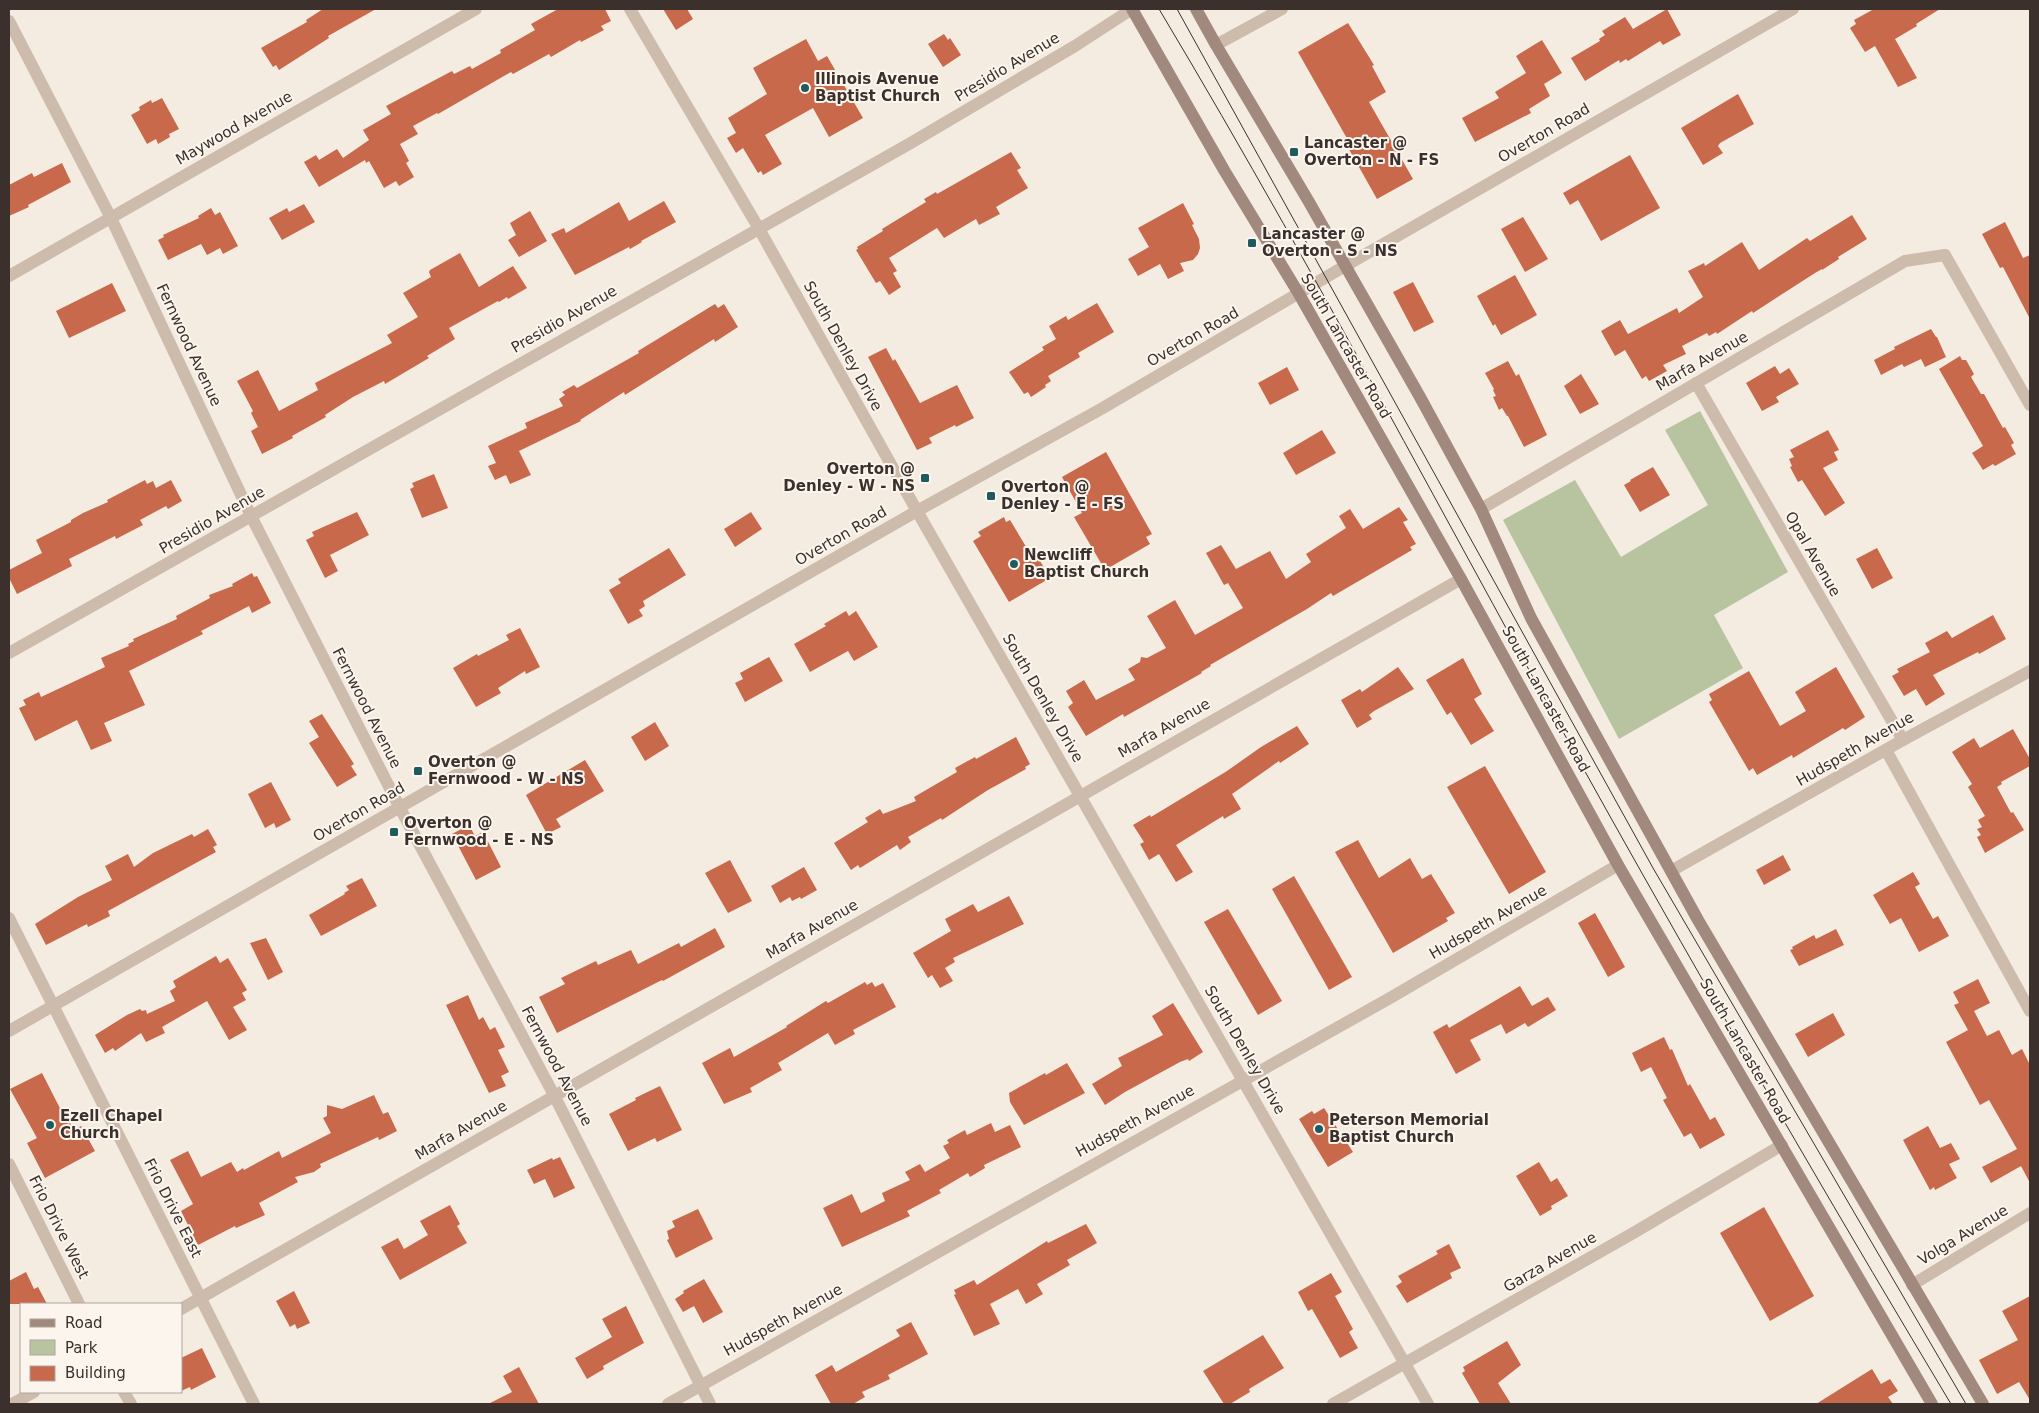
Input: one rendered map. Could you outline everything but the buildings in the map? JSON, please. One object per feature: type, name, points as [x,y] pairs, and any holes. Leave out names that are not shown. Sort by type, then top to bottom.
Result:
[{"type":"main road","name":"South Lancaster Road","points":[[1132,9],[1224,170],[1299,294],[1461,579],[1618,865],[1932,1404]]},
{"type":"main road","name":"South Lancaster Road","points":[[1196,9],[1411,381],[1480,509],[1531,618],[1671,871],[1983,1404]]},
{"type":"street","name":"Maywood Avenue","points":[[9,276],[476,9]]},
{"type":"street","name":"South Denley Drive","points":[[630,9],[758,228],[917,511],[1428,1404]]},
{"type":"street","name":"Presidio Avenue","points":[[9,653],[909,144],[1075,46],[1132,9]]},
{"type":"street","points":[[1216,45],[1282,9]]},
{"type":"street","name":"Overton Road","points":[[9,1031],[917,511],[1101,409],[1345,266],[1793,9]]},
{"type":"street","name":"Fernwood Avenue","points":[[9,21],[111,218],[251,516],[400,808],[554,1094],[710,1404]]},
{"type":"street","name":"Marfa Avenue","points":[[1480,509],[1905,261],[1945,255],[2030,405]]},
{"type":"street","name":"Opal Avenue","points":[[1696,383],[1903,740]]},
{"type":"street","name":"Marfa Avenue","points":[[182,1308],[1080,794],[1461,579]]},
{"type":"street","name":"Hudspeth Avenue","points":[[1671,871],[1903,740],[2030,671]]},
{"type":"street","points":[[1886,750],[2030,1011]]},
{"type":"street","name":"Hudspeth Avenue","points":[[668,1404],[1398,993],[1618,865]]},
{"type":"street","name":"Frio Drive East","points":[[9,918],[254,1404]]},
{"type":"street","name":"Garza Avenue","points":[[1333,1404],[1635,1232],[1782,1145]]},
{"type":"street","name":"Frio Drive West","points":[[9,1164],[78,1303]]},
{"type":"street","name":"Volga Avenue","points":[[1912,1285],[2030,1213]]},
{"type":"street","points":[[12,1404],[32,1393]]},
{"type":"street","points":[[125,1393],[131,1404]]},
{"type":"green space","points":[[1700,411],[1788,572],[1714,615],[1743,668],[1619,739],[1503,520],[1575,480],[1621,557],[1708,505],[1665,430]]},
{"type":"tram line","points":[[1159,9],[1344,332],[1582,767],[1757,1074],[1951,1404]]},
{"type":"tram line","points":[[1177,9],[1653,868],[1966,1404]]},
{"type":"place","name":"Illinois Avenue Baptist Church","points":[[805,88]]},
{"type":"place","name":"Lancaster @ Overton - N - FS","points":[[1294,152]]},
{"type":"place","name":"Lancaster @ Overton - S - NS","points":[[1252,243]]},
{"type":"place","name":"Overton @ Denley - W - NS","points":[[925,478]]},
{"type":"place","name":"Overton @ Denley - E - FS","points":[[991,496]]},
{"type":"place","name":"Newcliff Baptist Church","points":[[1014,564]]},
{"type":"place","name":"Overton @ Fernwood - W - NS","points":[[418,771]]},
{"type":"place","name":"Overton @ Fernwood - E - NS","points":[[394,832]]},
{"type":"place","name":"Ezell Chapel Church","points":[[50,1125]]},
{"type":"place","name":"Peterson Memorial Baptist Church","points":[[1319,1129]]}]
